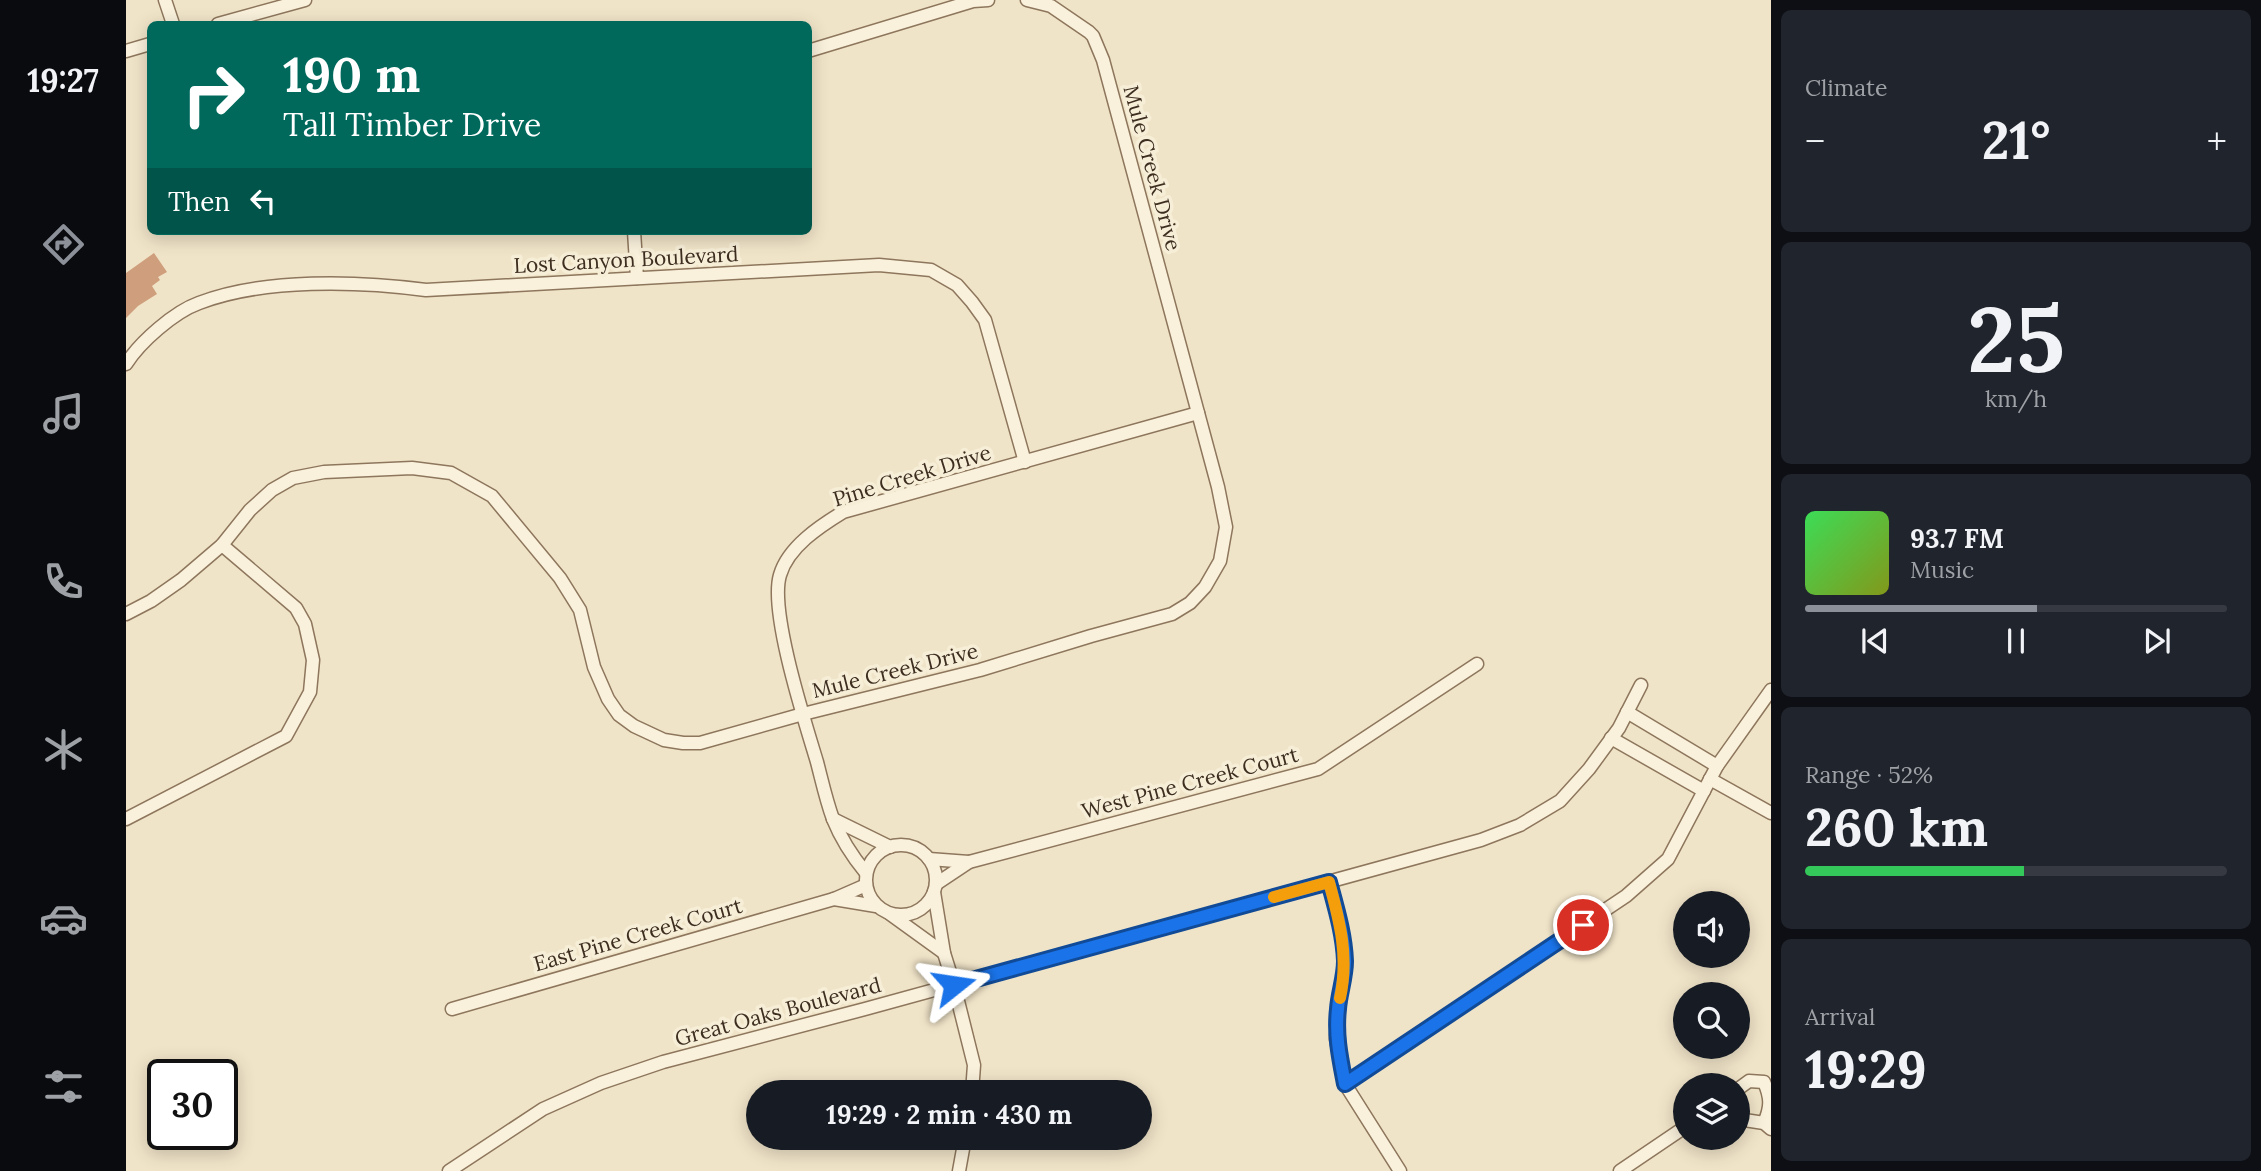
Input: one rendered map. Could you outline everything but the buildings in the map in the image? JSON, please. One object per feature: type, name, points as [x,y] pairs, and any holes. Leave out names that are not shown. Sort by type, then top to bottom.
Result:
[{"type":"street","points":[[165,0],[172,21]]},
{"type":"street","points":[[229,21],[305,0]]},
{"type":"street","points":[[812,50],[960,5],[988,0]]},
{"type":"street","name":"Mule Creek Drive","points":[[126,614],[181,580],[222,545],[250,510],[272,490],[293,478],[324,472],[412,468],[451,473],[492,496],[560,578],[580,611],[594,667],[608,699],[619,715],[634,726],[664,740],[701,743],[803,714],[980,670],[1172,614],[1190,603],[1205,587],[1220,561],[1226,527],[1218,486],[1103,60],[1093,36],[1051,6],[1027,0]]},
{"type":"street","points":[[126,51],[147,45]]},
{"type":"street","points":[[634,235],[637,278]]},
{"type":"street","name":"Lost Canyon Boulevard","points":[[126,364],[164,324],[197,303],[236,293],[294,285],[386,285],[426,290],[879,265],[931,270],[957,285],[985,320],[1026,462]]},
{"type":"street","name":"Pine Creek Drive","points":[[866,879],[833,819],[780,621],[780,575],[790,556],[823,524],[843,512],[1198,413]]},
{"type":"street","points":[[126,819],[286,736],[310,692],[313,660],[310,639],[296,608],[222,545]]},
{"type":"street","name":"West Pine Creek Court","points":[[929,859],[969,862],[1318,769],[1477,664]]},
{"type":"street","name":"Great Oaks Boulevard","points":[[449,1171],[542,1109],[601,1083],[663,1062],[1329,882],[1480,840],[1520,825],[1560,801],[1589,769],[1611,738],[1641,685]]},
{"type":"street","points":[[1345,1084],[1626,896],[1668,859],[1717,766],[1771,690]]},
{"type":"street","points":[[1627,712],[1717,766]]},
{"type":"street","points":[[1611,738],[1771,813]]},
{"type":"street","points":[[833,819],[890,847]]},
{"type":"street","points":[[944,953],[876,906],[870,898],[866,879],[873,859],[881,851],[901,845],[911,847],[921,851],[934,866],[944,953],[974,1065],[973,1080]]},
{"type":"street","name":"West Pine Creek Court","points":[[935,888],[969,862]]},
{"type":"street","name":"East Pine Creek Court","points":[[452,1009],[834,899],[866,879]]},
{"type":"street","points":[[1329,882],[1340,922],[1345,958],[1345,978],[1338,1007],[1336,1039],[1345,1084],[1400,1171]]},
{"type":"street","points":[[890,914],[901,916],[921,909],[929,902],[935,888]]},
{"type":"street","name":"East Pine Creek Court","points":[[834,899],[876,906]]},
{"type":"street","points":[[1750,1082],[1764,1082],[1770,1094],[1768,1126],[1750,1122]]},
{"type":"street","points":[[1619,1171],[1673,1135]]},
{"type":"street","points":[[959,1171],[963,1150]]},
{"type":"slow traffic","points":[[1274,897],[1329,882],[1340,922],[1345,958],[1345,978],[1340,998]]},
{"type":"route","points":[[954,985],[1329,882],[1340,922],[1345,958],[1345,978],[1338,1007],[1336,1039],[1345,1084],[1583,925]]}]
